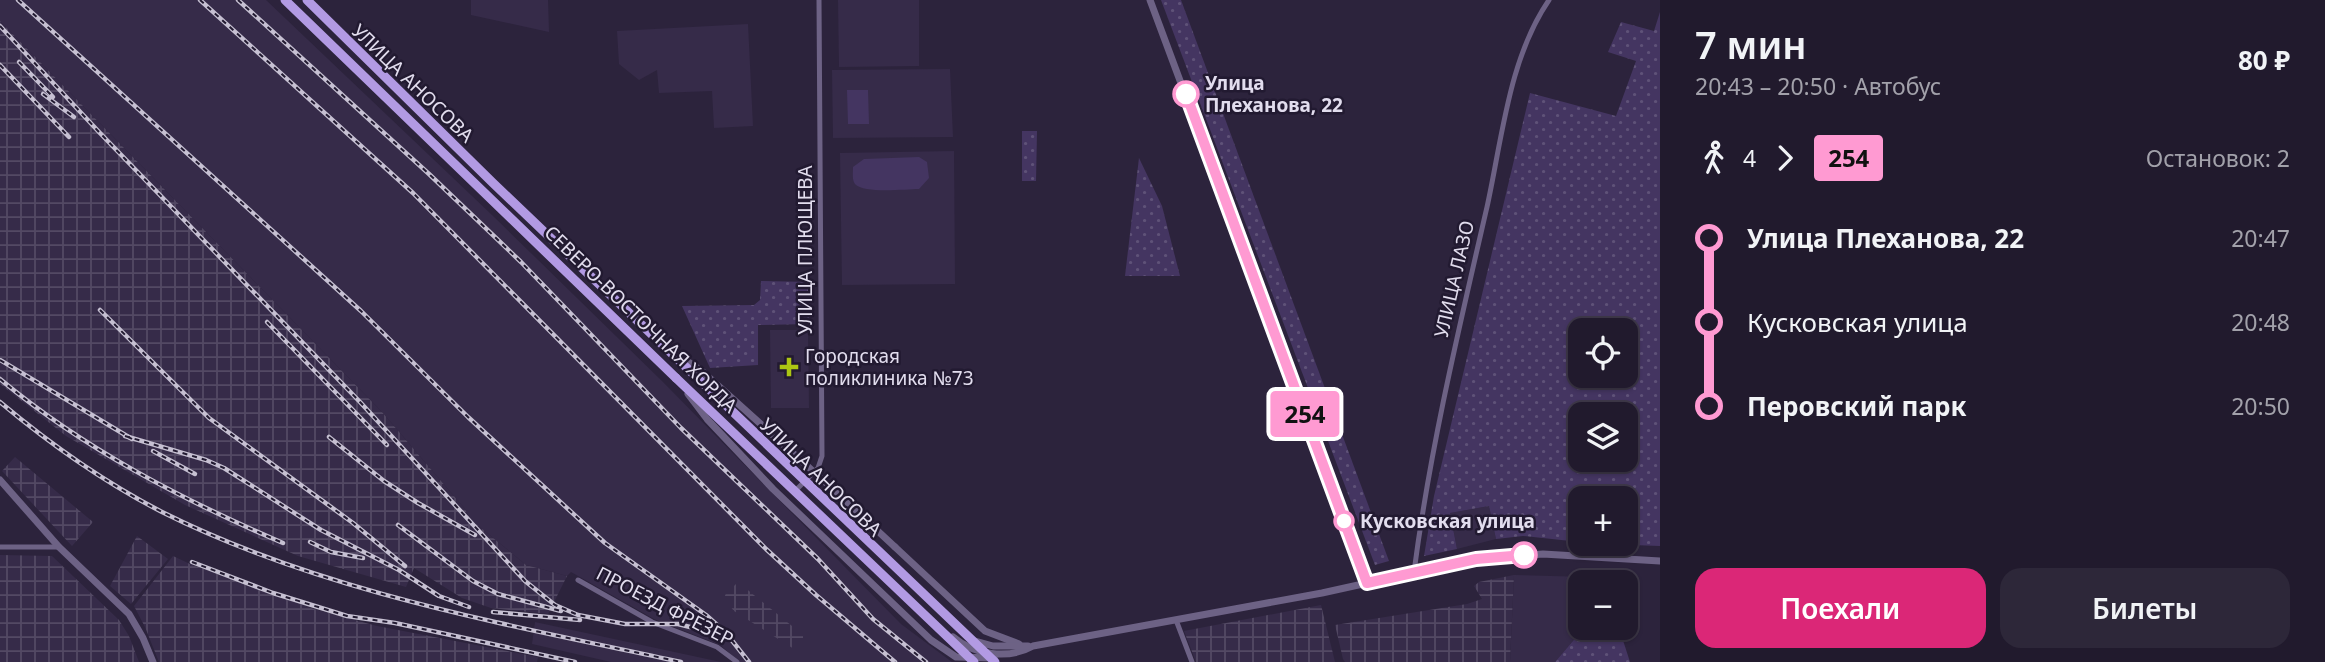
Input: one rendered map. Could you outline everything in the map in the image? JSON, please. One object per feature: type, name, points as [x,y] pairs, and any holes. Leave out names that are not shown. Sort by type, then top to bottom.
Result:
[{"type":"main road","name":"СЕВЕРО-ВОСТОЧНАЯ ХОРДА","points":[[286,0],[974,662]]},
{"type":"main road","name":"СЕВЕРО-ВОСТОЧНАЯ ХОРДА","points":[[305,0],[995,662]]},
{"type":"street","name":"УЛИЦА АНОСОВА","points":[[286,0],[956,640],[981,651],[1004,654]]},
{"type":"street","name":"УЛИЦА АНОСОВА","points":[[305,0],[961,634],[993,646],[1033,646]]},
{"type":"street","name":"УЛИЦА ПЛЮЩЕВА","points":[[796,490],[818,468],[822,456],[819,0]]},
{"type":"street","points":[[1150,0],[1367,583]]},
{"type":"street","name":"УЛИЦА ЛАЗО","points":[[1414,572],[1425,489],[1444,395],[1514,83],[1528,36],[1549,0]]},
{"type":"street","points":[[659,341],[703,372],[985,631],[1023,646]]},
{"type":"street","points":[[676,378],[707,419],[773,488],[931,640],[956,657],[979,659],[1476,559],[1570,555],[1660,561]]},
{"type":"street","points":[[0,480],[59,547],[129,614],[153,662]]},
{"type":"street","points":[[0,547],[59,547]]},
{"type":"street","name":"ПРОЕЗД ФРЕЗЕР","points":[[578,580],[652,622],[718,648],[737,662]]},
{"type":"street","points":[[1176,620],[1192,662]]},
{"type":"shaded area","points":[[0,0],[266,0],[663,382],[901,624],[952,662],[740,662],[720,645],[654,619],[571,572],[567,576],[526,565],[470,519],[465,509],[382,412],[0,21]]},
{"type":"shaded area","points":[[471,0],[548,0],[549,32],[471,15]]},
{"type":"shaded area","points":[[838,0],[919,0],[919,66],[839,67]]},
{"type":"shaded area","points":[[1161,0],[1181,0],[1389,561],[1375,565]]},
{"type":"shaded area","points":[[1660,12],[1660,546],[1638,545],[1638,486],[1568,486],[1568,541],[1523,536],[1496,539],[1489,506],[1450,513],[1457,549],[1424,556],[1434,496],[1530,93],[1616,116],[1636,61],[1608,52],[1621,22],[1654,31]]},
{"type":"shaded area","points":[[0,21],[382,412],[465,509],[470,519],[526,565],[567,576],[548,614],[491,608],[462,598],[414,568],[406,587],[298,556],[185,505],[66,436],[0,384]]},
{"type":"shaded area","points":[[748,24],[753,126],[714,128],[712,91],[659,93],[657,70],[639,80],[619,64],[617,31]]},
{"type":"shaded area","points":[[950,69],[953,137],[833,138],[832,70]]},
{"type":"shaded area","points":[[847,90],[868,90],[869,124],[848,124]]},
{"type":"shaded area","points":[[1022,131],[1037,131],[1036,181],[1022,181]]},
{"type":"shaded area","points":[[954,151],[955,284],[842,285],[840,153]]},
{"type":"shaded area","points":[[919,157],[927,162],[929,178],[919,189],[876,190],[860,187],[854,182],[853,167],[864,159]]},
{"type":"shaded area","points":[[1139,158],[1162,206],[1180,276],[1125,276]]},
{"type":"shaded area","points":[[761,281],[811,282],[809,324],[758,325],[758,365],[710,368],[682,306],[754,305],[760,300]]},
{"type":"shaded area","name":"Городская поликлиника №73","points":[[770,330],[808,330],[809,408],[771,408]]},
{"type":"shaded area","points":[[15,457],[93,522],[72,546],[2,471]]},
{"type":"shaded area","points":[[1489,506],[1496,539],[1457,549],[1450,513]]},
{"type":"shaded area","points":[[137,536],[168,559],[131,604],[110,586]]},
{"type":"shaded area","points":[[0,555],[52,556],[119,620],[129,636],[139,662],[0,662]]},
{"type":"shaded area","points":[[173,556],[314,609],[377,626],[538,657],[537,662],[159,662],[134,606]]},
{"type":"shaded area","points":[[1514,575],[1568,576],[1568,640],[1574,640],[1555,662],[1510,662]]},
{"type":"shaded area","points":[[1514,575],[1510,661],[1517,662],[1345,662],[1343,659],[1335,625],[1467,604],[1482,599],[1474,586],[1479,582]]},
{"type":"shaded area","points":[[738,582],[803,635],[798,646],[794,649],[734,611],[725,595]]},
{"type":"shaded area","points":[[1321,605],[1335,662],[1196,662],[1184,631]]},
{"type":"shaded area","points":[[535,622],[721,662],[611,662],[532,644]]},
{"type":"shaded area","points":[[1574,640],[1623,640],[1630,662],[1555,662]]},
{"type":"railway","points":[[18,0],[361,311],[468,417],[605,543],[706,615],[726,633],[749,662]]},
{"type":"railway","points":[[200,0],[413,193],[766,549],[895,662]]},
{"type":"railway","points":[[238,0],[521,262],[681,428],[818,559],[873,619],[926,662]]},
{"type":"railway","points":[[0,26],[360,402],[525,581],[555,605],[578,615],[625,624],[678,624],[702,630],[719,639]]},
{"type":"railway","points":[[19,62],[53,97]]},
{"type":"railway","points":[[0,65],[69,137]]},
{"type":"railway","points":[[43,94],[74,117]]},
{"type":"railway","points":[[100,310],[209,418],[353,523],[405,566]]},
{"type":"railway","points":[[267,322],[387,445]]},
{"type":"railway","points":[[0,360],[132,439]]},
{"type":"railway","points":[[0,379],[66,428],[136,471],[208,509],[283,543]]},
{"type":"railway","points":[[0,402],[38,433],[119,488],[162,512],[224,540],[351,585],[417,603],[681,662]]},
{"type":"railway","points":[[125,436],[224,468],[321,530],[399,570],[439,596],[469,607]]},
{"type":"railway","points":[[329,437],[384,481],[475,535]]},
{"type":"railway","points":[[153,451],[195,474]]},
{"type":"railway","points":[[398,525],[473,581],[498,594],[561,611]]},
{"type":"railway","points":[[310,542],[331,552],[363,558]]},
{"type":"railway","points":[[192,562],[273,593],[347,616],[395,623],[575,662]]},
{"type":"railway","points":[[493,612],[580,620]]},
{"type":"bus line","name":"254","points":[[1186,94],[1367,583],[1476,559],[1524,555]]},
{"type":"place","name":"Улица Плеханова, 22","points":[[1186,94]]},
{"type":"place","name":"Городская поликлиника №73","points":[[789,367]]},
{"type":"place","name":"Кусковская улица","points":[[1344,521]]}]
